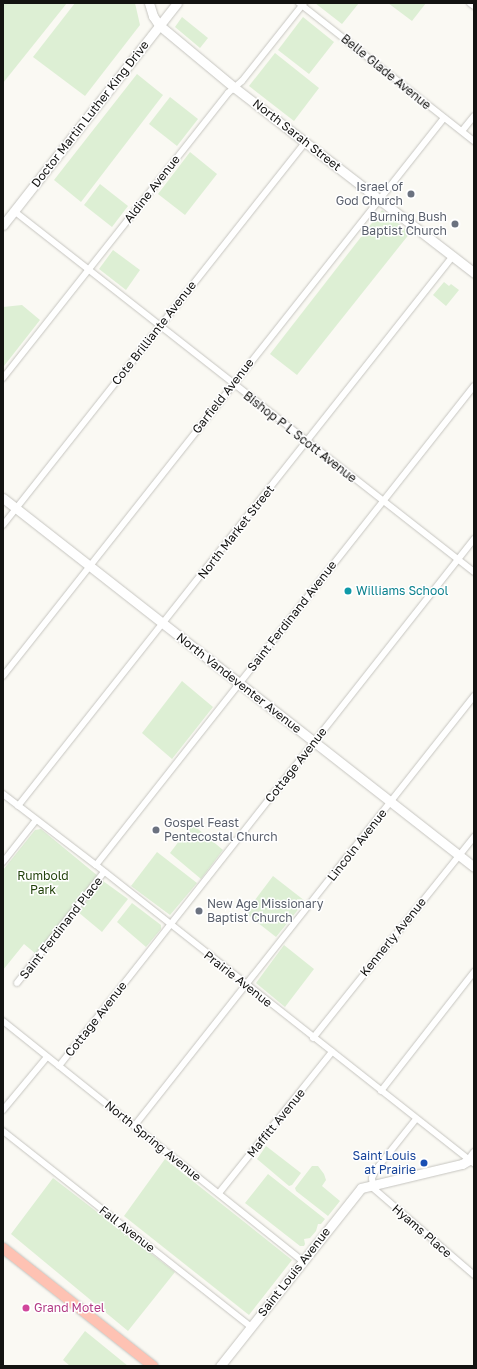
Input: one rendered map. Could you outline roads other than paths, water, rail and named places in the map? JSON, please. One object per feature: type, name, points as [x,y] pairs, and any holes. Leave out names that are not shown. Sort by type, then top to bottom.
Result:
[{"type":"main road","name":"North Sarah Street","points":[[150,3],[153,16],[159,25],[236,88],[474,273]]},
{"type":"main road","name":"Doctor Martin Luther King Drive","points":[[3,225],[176,3]]},
{"type":"main road","name":"North Vandeventer Avenue","points":[[3,498],[474,867]]},
{"type":"main road","name":"Saint Louis Avenue","points":[[220,1366],[359,1190],[372,1184],[462,1164],[472,1159]]},
{"type":"main road","points":[[3,1248],[153,1366]]},
{"type":"street","points":[[470,3],[474,6]]},
{"type":"street","name":"Aldine Avenue","points":[[3,378],[228,93],[242,82],[302,4]]},
{"type":"street","name":"Belle Glade Avenue","points":[[302,4],[474,141]]},
{"type":"street","points":[[462,132],[474,116]]},
{"type":"street","name":"Garfield Avenue","points":[[3,676],[444,118]]},
{"type":"street","name":"Cote Brilliante Avenue","points":[[3,525],[305,142]]},
{"type":"street","name":"Bishop P L Scott Avenue","points":[[14,211],[306,442],[474,572]]},
{"type":"street","name":"North Market Street","points":[[18,806],[164,624],[453,256]]},
{"type":"street","name":"Saint Ferdinand Avenue","points":[[96,865],[474,386]]},
{"type":"street","name":"Cottage Avenue","points":[[59,1066],[474,539]]},
{"type":"street","name":"Lincoln Avenue","points":[[135,1125],[474,696]]},
{"type":"street","name":"Prairie Avenue","points":[[3,794],[96,865],[416,1119],[472,1159]]},
{"type":"street","points":[[3,862],[36,820]]},
{"type":"street","name":"Kennerly Avenue","points":[[313,1038],[474,837]]},
{"type":"street","name":"Saint Ferdinand Place","points":[[17,983],[104,872]]},
{"type":"street","points":[[381,1091],[474,972]]},
{"type":"street","name":"North Spring Avenue","points":[[3,1021],[135,1125],[303,1261]]},
{"type":"street","name":"Maffitt Avenue","points":[[219,1193],[332,1052]]},
{"type":"street","name":"Cottage Avenue","points":[[3,1110],[47,1057]]},
{"type":"street","points":[[372,1184],[377,1168],[416,1119]]},
{"type":"street","name":"Fall Avenue","points":[[3,1131],[251,1327]]},
{"type":"street","name":"Hyams Place","points":[[372,1184],[380,1195],[474,1275]]},
{"type":"place","name":"Israel of God Church","points":[[411,194]]},
{"type":"place","name":"Burning Bush Baptist Church","points":[[455,224]]},
{"type":"place","name":"Williams School","points":[[348,591]]},
{"type":"place","name":"Gospel Feast Pentecostal Church","points":[[156,830]]},
{"type":"place","name":"New Age Missionary Baptist Church","points":[[199,911]]},
{"type":"place","name":"Saint Louis at Prairie","points":[[424,1163]]},
{"type":"place","name":"Grand Motel","points":[[26,1308]]},
{"type":"park label","name":"Rumbold Park","points":[[43,883]]}]
